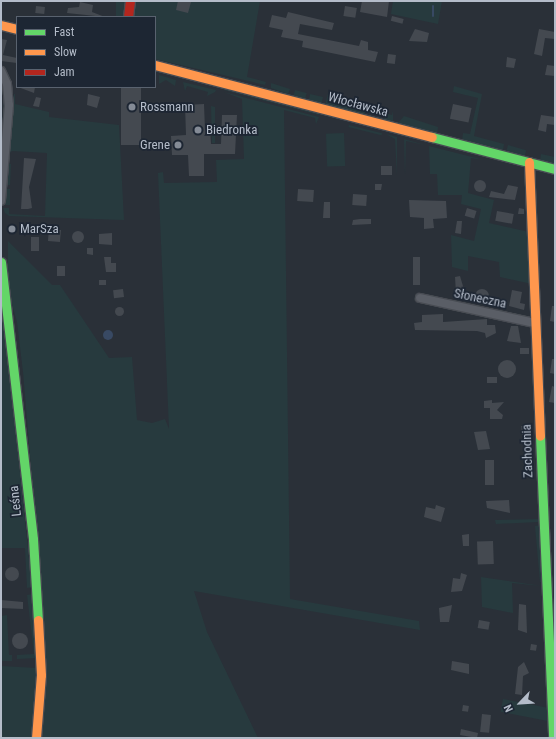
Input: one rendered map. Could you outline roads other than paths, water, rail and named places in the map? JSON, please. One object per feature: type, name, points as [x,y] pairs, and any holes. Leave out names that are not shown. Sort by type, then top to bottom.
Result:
[{"type":"street","points":[[128,16],[130,1]]},
{"type":"street","points":[[1,25],[16,30]]},
{"type":"street","name":"Włocławska","points":[[156,65],[555,169]]},
{"type":"street","points":[[1,71],[7,84],[9,105],[1,202]]},
{"type":"street","name":"Zachodnia","points":[[529,162],[553,738]]},
{"type":"street","name":"Leśna","points":[[1,262],[33,539],[41,675],[36,738]]},
{"type":"street","name":"Słoneczna","points":[[420,298],[535,323]]},
{"type":"water","points":[[108,330],[113,335],[108,340],[103,335]]},
{"type":"waterway","points":[[433,6],[433,16]]},
{"type":"place","name":"Rossmann","points":[[132,107]]},
{"type":"place","name":"Biedronka","points":[[198,130]]},
{"type":"place","name":"Grene","points":[[178,145]]},
{"type":"place","name":"MarSza","points":[[12,229]]}]
